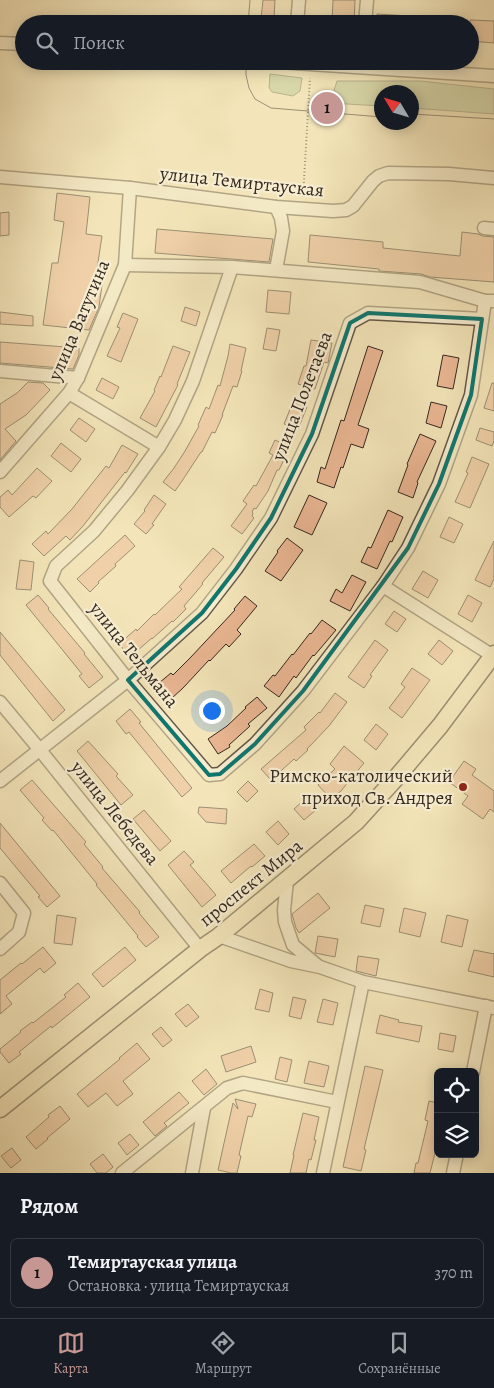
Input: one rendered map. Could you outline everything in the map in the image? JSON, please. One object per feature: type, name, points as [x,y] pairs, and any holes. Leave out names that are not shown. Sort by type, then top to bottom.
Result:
[{"type":"main road","name":"проспект Мира","points":[[0,1109],[200,949],[219,936],[356,822],[440,726],[493,655]]},
{"type":"street","points":[[298,15],[299,0]]},
{"type":"street","points":[[366,15],[367,0]]},
{"type":"street","points":[[0,43],[15,44]]},
{"type":"street","points":[[421,70],[494,76]]},
{"type":"street","name":"улица Темиртауская","points":[[0,177],[130,188],[276,207],[333,211],[346,210],[353,206],[367,187],[379,176],[388,173],[449,174],[494,178]]},
{"type":"street","name":"улица Ватутина","points":[[0,472],[70,393],[78,378],[125,265],[130,188]]},
{"type":"street","points":[[276,207],[281,218],[283,231],[276,270]]},
{"type":"street","points":[[125,265],[232,267],[420,282],[490,301]]},
{"type":"street","name":"улица Тельмана","points":[[232,267],[193,381],[175,420],[159,447],[127,491],[94,531],[56,566],[50,581],[128,680],[209,775],[220,774],[255,744],[303,691],[383,586],[408,548],[439,484],[471,395],[482,319],[490,301]]},
{"type":"street","name":"улица Полетаева","points":[[0,781],[128,680],[202,612],[236,569],[272,518],[312,434],[350,323],[368,313],[482,319]]},
{"type":"street","points":[[0,371],[78,378]]},
{"type":"street","points":[[70,393],[159,447]]},
{"type":"street","points":[[383,586],[493,655]]},
{"type":"street","name":"улица Лебедева","points":[[0,702],[200,949]]},
{"type":"street","points":[[287,881],[284,910],[293,945],[320,967]]},
{"type":"street","points":[[0,883],[24,913],[19,932],[0,949]]},
{"type":"street","points":[[219,936],[291,961],[320,967],[363,982],[490,1007],[474,1068]]},
{"type":"street","points":[[323,1173],[363,982]]},
{"type":"street","points":[[122,1173],[227,1088],[243,1083],[337,1102]]},
{"type":"street","points":[[192,1173],[204,1108]]},
{"type":"street","points":[[453,1173],[455,1158]]},
{"type":"path","points":[[302,209],[310,78]]},
{"type":"highlighted area","points":[[368,313],[482,319],[471,395],[439,484],[408,548],[303,691],[255,744],[220,774],[209,775],[128,680],[202,613],[236,569],[271,518],[312,434],[350,323]]},
{"type":"green space","points":[[270,74],[302,78],[300,91],[293,96],[272,92],[269,88]]},
{"type":"green space","points":[[337,81],[420,81],[494,89],[494,114],[419,109],[419,85],[374,85],[374,106],[330,103]]},
{"type":"building","points":[[263,0],[275,0],[274,15],[261,15]]},
{"type":"building","points":[[333,0],[355,0],[354,15],[332,15]]},
{"type":"building","points":[[479,20],[494,21],[494,43],[479,42]]},
{"type":"building","points":[[57,193],[90,197],[86,234],[102,236],[97,269],[104,270],[99,307],[89,330],[43,325],[52,263],[58,263],[64,222],[54,220]]},
{"type":"building","points":[[9,212],[9,235],[0,236],[0,213]]},
{"type":"building","points":[[157,229],[273,239],[269,262],[155,253]]},
{"type":"building","points":[[462,232],[494,237],[494,282],[430,277],[421,274],[308,262],[310,235],[383,242],[383,248],[460,256]]},
{"type":"building","points":[[268,290],[291,292],[289,314],[266,312]]},
{"type":"building","points":[[185,307],[200,312],[196,326],[181,321]]},
{"type":"building","points":[[0,312],[33,316],[33,326],[0,324]]},
{"type":"building","points":[[123,313],[138,319],[121,362],[107,356],[120,328],[117,327]]},
{"type":"building","points":[[267,328],[280,330],[276,351],[263,349]]},
{"type":"building","points":[[311,340],[332,343],[328,363],[324,362],[315,389],[298,384],[304,366],[306,366]]},
{"type":"building","points":[[0,342],[79,348],[79,355],[73,369],[0,363]]},
{"type":"building","points":[[230,344],[246,348],[237,387],[233,386],[215,433],[212,432],[202,452],[175,491],[163,482],[185,451],[199,426],[206,407],[209,409],[218,385],[220,386]]},
{"type":"building","points":[[173,346],[190,352],[178,385],[156,427],[140,418],[155,391]]},
{"type":"building","points":[[368,346],[383,351],[358,425],[369,429],[363,448],[351,444],[334,488],[317,482],[321,467],[325,469],[341,420],[344,421]]},
{"type":"building","points":[[443,355],[459,358],[453,389],[437,386]]},
{"type":"building","points":[[102,378],[119,387],[113,399],[96,390]]},
{"type":"building","points":[[28,382],[43,383],[50,390],[26,415],[5,429],[16,441],[0,460],[0,404],[17,393]]},
{"type":"building","points":[[492,383],[494,383],[494,411],[484,408]]},
{"type":"building","points":[[293,402],[307,407],[298,429],[284,424]]},
{"type":"building","points":[[431,402],[447,406],[441,428],[426,423]]},
{"type":"building","points":[[79,418],[95,429],[86,442],[70,430]]},
{"type":"building","points":[[480,428],[494,432],[492,446],[476,440]]},
{"type":"building","points":[[420,434],[436,441],[417,482],[413,498],[398,492],[407,464]]},
{"type":"building","points":[[275,440],[290,447],[268,491],[256,509],[254,508],[252,516],[254,518],[242,534],[231,526],[247,504],[243,501],[254,485],[256,486],[273,455],[269,453]]},
{"type":"building","points":[[61,443],[81,459],[71,472],[51,456]]},
{"type":"building","points":[[122,445],[138,454],[126,473],[70,540],[66,536],[44,556],[32,544],[46,531],[48,534],[72,509],[106,466],[109,468]]},
{"type":"building","points":[[472,457],[489,464],[470,508],[455,502],[468,473],[466,472]]},
{"type":"building","points":[[37,468],[52,481],[36,498],[33,496],[9,517],[0,507],[0,497],[8,490],[12,495]]},
{"type":"building","points":[[154,495],[166,504],[152,524],[154,525],[146,534],[134,524],[145,511]]},
{"type":"building","points":[[309,495],[327,503],[312,535],[294,527]]},
{"type":"building","points":[[388,510],[403,517],[377,569],[361,562],[368,547],[371,548]]},
{"type":"building","points":[[449,517],[463,524],[454,543],[440,537]]},
{"type":"building","points":[[125,535],[135,546],[115,564],[116,566],[90,592],[77,579]]},
{"type":"building","points":[[287,538],[303,550],[281,581],[265,571]]},
{"type":"building","points":[[494,541],[494,579],[490,587],[475,580]]},
{"type":"building","points":[[213,548],[224,557],[184,606],[186,609],[130,657],[119,644],[136,629],[137,631],[182,589],[179,587]]},
{"type":"building","points":[[20,560],[34,562],[31,590],[16,589]]},
{"type":"building","points":[[423,571],[438,580],[428,598],[412,589]]},
{"type":"building","points":[[352,575],[366,582],[350,611],[330,601],[336,589],[342,593]]},
{"type":"building","points":[[38,595],[103,677],[89,688],[79,676],[82,674],[26,605]]},
{"type":"building","points":[[468,595],[482,603],[472,622],[458,614]]},
{"type":"building","points":[[245,596],[257,606],[237,630],[241,634],[229,647],[226,644],[172,698],[159,683],[171,673],[173,675],[190,658],[235,610]]},
{"type":"building","points":[[394,611],[406,619],[397,632],[385,624]]},
{"type":"building","points":[[322,620],[336,630],[313,655],[296,678],[294,676],[279,697],[264,686],[273,675],[275,676]]},
{"type":"building","points":[[0,632],[65,710],[53,721],[0,655]]},
{"type":"building","points":[[375,640],[388,650],[370,675],[372,676],[364,688],[348,677]]},
{"type":"building","points":[[439,640],[453,651],[442,665],[428,654]]},
{"type":"building","points":[[412,668],[430,680],[402,718],[389,708],[405,687],[401,684]]},
{"type":"building","points":[[335,693],[347,702],[308,750],[296,761],[294,759],[271,780],[261,769],[306,730],[304,727],[320,713]]},
{"type":"building","points":[[257,697],[267,708],[248,724],[250,726],[229,745],[230,747],[218,754],[208,739],[227,726]]},
{"type":"building","points":[[130,709],[141,722],[139,723],[192,788],[182,797],[129,732],[126,734],[116,721]]},
{"type":"building","points":[[376,724],[388,734],[376,750],[364,740]]},
{"type":"building","points":[[88,741],[118,774],[116,776],[133,795],[121,805],[77,751]]},
{"type":"building","points":[[344,746],[364,763],[341,791],[331,799],[318,785],[335,769],[330,764]]},
{"type":"building","name":"Римско-католический приход Св. Андрея","points":[[464,761],[476,769],[472,775],[494,791],[494,812],[490,809],[483,819],[462,804],[468,796],[449,782]]},
{"type":"building","points":[[32,780],[86,842],[84,844],[102,868],[159,937],[146,947],[53,830],[42,820],[44,818],[20,790]]},
{"type":"building","points":[[248,781],[258,791],[247,802],[237,792]]},
{"type":"building","points":[[306,798],[316,810],[304,820],[294,809]]},
{"type":"building","points":[[199,807],[227,809],[226,824],[206,822],[198,813]]},
{"type":"building","points":[[144,810],[171,841],[160,851],[133,819]]},
{"type":"building","points":[[278,821],[289,834],[278,845],[266,832]]},
{"type":"building","points":[[0,823],[60,896],[47,907],[0,848]]},
{"type":"building","points":[[254,844],[265,856],[231,883],[221,871]]},
{"type":"building","points":[[184,851],[194,862],[190,865],[216,895],[202,907],[168,865]]},
{"type":"building","points":[[318,893],[330,908],[299,933],[292,914]]},
{"type":"building","points":[[365,905],[384,909],[380,927],[361,923]]},
{"type":"building","points":[[404,908],[426,913],[420,937],[399,932]]},
{"type":"building","points":[[57,915],[76,918],[72,945],[54,943]]},
{"type":"building","points":[[447,915],[468,920],[462,947],[441,942]]},
{"type":"building","points":[[318,936],[338,939],[335,957],[315,953]]},
{"type":"building","points":[[43,947],[56,963],[44,973],[40,968],[6,996],[12,1004],[0,1014],[0,980]]},
{"type":"building","points":[[125,947],[136,960],[103,987],[92,974]]},
{"type":"building","points":[[474,950],[494,954],[494,977],[468,971]]},
{"type":"building","points":[[358,956],[379,959],[376,976],[356,971]]},
{"type":"building","points":[[78,983],[90,997],[19,1052],[21,1054],[9,1063],[0,1052],[0,1049],[20,1031],[66,997],[64,995]]},
{"type":"building","points":[[260,989],[273,993],[269,1012],[255,1009]]},
{"type":"building","points":[[293,997],[306,1000],[301,1019],[289,1016]]},
{"type":"building","points":[[323,999],[338,1003],[333,1025],[317,1022]]},
{"type":"building","points":[[188,1004],[199,1017],[186,1027],[175,1014]]},
{"type":"building","points":[[380,1015],[399,1020],[398,1022],[422,1026],[419,1042],[376,1033]]},
{"type":"building","points":[[161,1027],[172,1040],[163,1047],[152,1034]]},
{"type":"building","points":[[440,1033],[456,1036],[453,1052],[438,1049]]},
{"type":"building","points":[[137,1043],[150,1059],[123,1081],[133,1094],[117,1106],[106,1093],[88,1107],[77,1094]]},
{"type":"building","points":[[251,1046],[256,1062],[226,1072],[221,1056]]},
{"type":"building","points":[[280,1057],[292,1060],[287,1082],[275,1079]]},
{"type":"building","points":[[309,1061],[329,1066],[324,1087],[304,1083]]},
{"type":"building","points":[[365,1066],[383,1070],[364,1149],[366,1150],[361,1171],[343,1167]]},
{"type":"building","points":[[206,1069],[217,1084],[204,1095],[192,1081]]},
{"type":"building","points":[[179,1092],[189,1103],[164,1123],[167,1126],[155,1136],[143,1122]]},
{"type":"building","points":[[235,1099],[256,1104],[252,1117],[248,1116],[237,1173],[231,1173],[218,1170],[233,1103],[238,1109]]},
{"type":"building","points":[[429,1101],[434,1102],[434,1157],[430,1173],[414,1173],[428,1121],[425,1120]]},
{"type":"building","points":[[60,1106],[70,1119],[36,1149],[26,1137]]},
{"type":"building","points":[[303,1113],[319,1117],[314,1140],[316,1140],[306,1173],[290,1173],[293,1155]]},
{"type":"building","points":[[130,1134],[139,1145],[127,1155],[118,1143]]},
{"type":"building","points":[[12,1148],[21,1160],[11,1168],[1,1156]]},
{"type":"building","points":[[103,1154],[113,1167],[106,1173],[97,1173],[90,1164]]},
{"type":"tram line","points":[[249,15],[250,0]]},
{"type":"tram line","points":[[246,70],[249,88],[255,99],[271,108],[374,116]]},
{"type":"tram line","points":[[419,114],[494,119]]},
{"type":"place","name":"Темиртауская улица","points":[[327,108]]},
{"type":"place","name":"Римско-католический приход Св. Андрея","points":[[463,787]]}]
